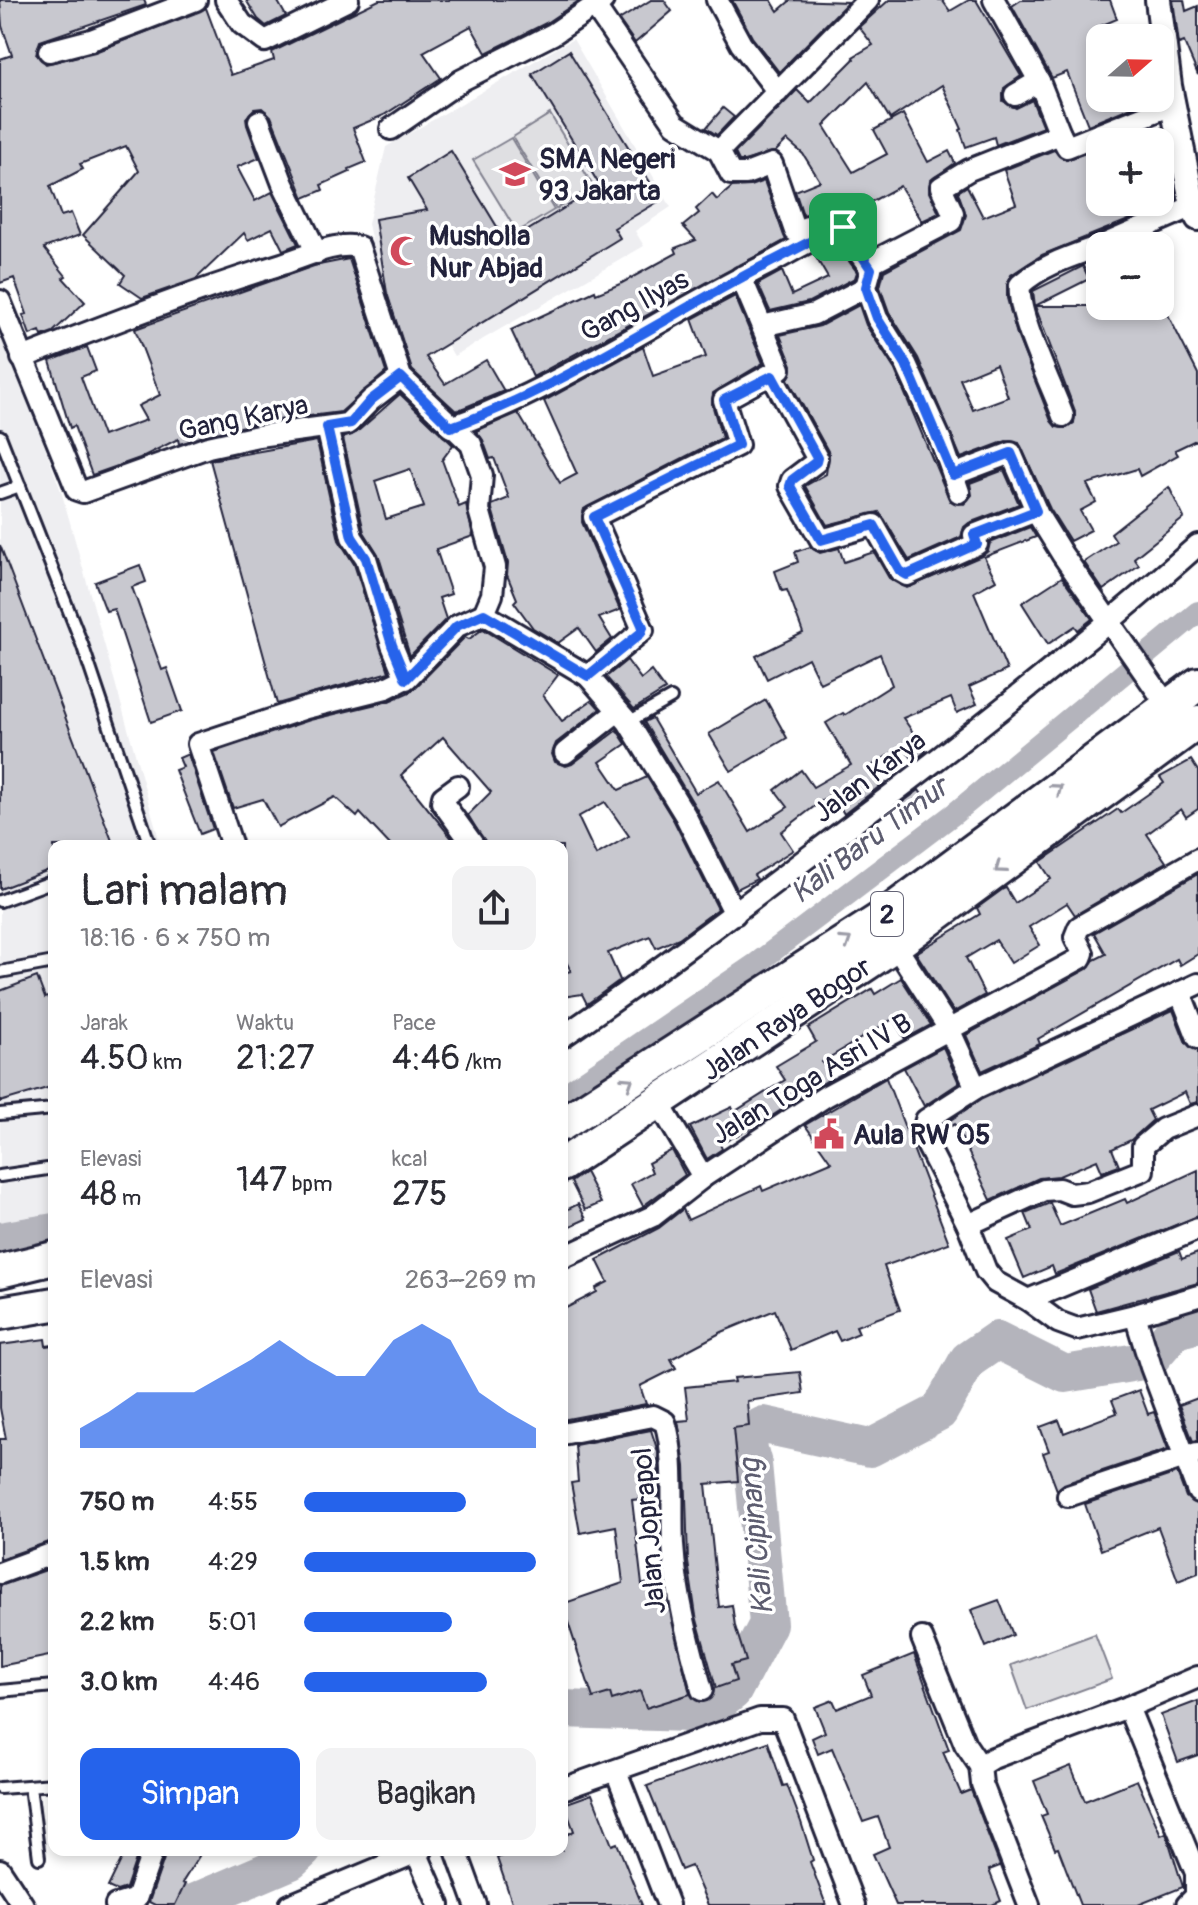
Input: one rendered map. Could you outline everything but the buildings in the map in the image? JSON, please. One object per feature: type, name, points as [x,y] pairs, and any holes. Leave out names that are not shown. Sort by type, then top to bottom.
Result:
[{"type":"highway","name":"Jalan Raya Bogor","points":[[568,1161],[895,945],[1177,712],[1198,684]]},
{"type":"highway","name":"Jalan Raya Bogor","points":[[568,1120],[879,920],[1177,712]]},
{"type":"highway","points":[[0,1271],[48,1259]]},
{"type":"highway","points":[[0,1313],[48,1305]]},
{"type":"street","points":[[49,51],[91,40],[150,8],[196,0]]},
{"type":"street","points":[[226,0],[252,35],[261,41],[273,39],[348,0]]},
{"type":"street","points":[[717,0],[741,44],[778,92]]},
{"type":"street","points":[[719,151],[868,0]]},
{"type":"street","points":[[994,0],[1039,81],[1067,147],[1154,112]]},
{"type":"street","points":[[1158,0],[1161,24]]},
{"type":"street","points":[[391,129],[462,80],[553,34],[599,3],[675,124],[719,151],[731,174],[746,174],[772,164],[795,231],[826,221],[843,227],[868,264],[871,271],[866,287],[877,318],[919,391],[956,483],[1011,453],[1036,511],[1125,644],[1177,712]]},
{"type":"street","points":[[1015,95],[1039,81]]},
{"type":"street","points":[[1136,232],[1196,209],[1174,112]]},
{"type":"street","points":[[259,121],[287,193],[317,253]]},
{"type":"street","points":[[868,264],[951,221],[953,213],[942,185],[969,170],[1060,134]]},
{"type":"street","name":"Gang Ilyas","points":[[451,427],[488,413],[587,363],[741,277],[843,227]]},
{"type":"street","points":[[0,301],[22,358],[194,291],[317,253],[350,245],[359,247],[401,377],[471,444],[482,475],[479,510],[495,567],[492,595],[484,614],[457,626],[406,679],[382,690],[306,708],[198,744],[230,840]]},
{"type":"street","points":[[1063,416],[1018,295],[1020,285],[1029,276],[1086,251]]},
{"type":"street","points":[[588,676],[643,630],[594,517],[738,445],[724,400],[780,369],[741,277]]},
{"type":"street","points":[[762,326],[814,314],[866,287]]},
{"type":"street","name":"Gang Karya","points":[[22,358],[77,490],[83,492],[208,447],[258,436],[351,423],[371,400],[401,377]]},
{"type":"street","points":[[772,376],[817,458],[792,480],[790,486],[821,540],[874,525],[900,571],[907,575],[977,544],[974,535],[1036,511]]},
{"type":"street","points":[[327,427],[352,537],[366,558],[392,645],[406,679]]},
{"type":"street","name":"Jalan Karya","points":[[568,1033],[735,914],[907,784],[1110,622],[1198,545]]},
{"type":"street","points":[[484,614],[588,676],[623,716],[685,815],[735,914]]},
{"type":"street","points":[[565,753],[623,716]]},
{"type":"street","points":[[458,786],[443,797],[442,802],[470,840]]},
{"type":"street","name":"Jalan Toga Asri IV B","points":[[568,1255],[653,1216],[703,1177],[826,1096],[1081,958],[1083,953],[1075,937],[1079,927],[1198,859]]},
{"type":"street","points":[[895,945],[949,1029],[976,1088]]},
{"type":"street","points":[[1198,1038],[1189,988],[976,1088],[926,1120],[922,1135],[990,1276],[1058,1322],[1077,1329],[1198,1296]]},
{"type":"street","points":[[659,1103],[703,1177]]},
{"type":"street","points":[[968,1225],[1044,1190],[1059,1189],[1072,1194],[1088,1192],[1143,1170],[1143,1146],[1163,1129],[1198,1115]]},
{"type":"street","points":[[1028,1300],[1198,1229]]},
{"type":"street","points":[[1135,1315],[1148,1358],[1192,1455],[1198,1492]]},
{"type":"street","name":"Jalan Joprapol","points":[[568,1433],[653,1416],[665,1422],[673,1549],[688,1641],[702,1690]]},
{"type":"street","points":[[1068,1496],[1192,1455]]},
{"type":"street","points":[[0,1573],[48,1555]]},
{"type":"street","points":[[922,1638],[965,1744],[980,1766],[982,1784],[1029,1905]]},
{"type":"street","points":[[980,1766],[993,1758],[1198,1677]]},
{"type":"street","points":[[1128,1707],[1196,1873],[1196,1896],[1187,1905]]},
{"type":"street","points":[[568,1787],[760,1719],[783,1719],[854,1905]]},
{"type":"street","points":[[616,1771],[668,1905]]},
{"type":"street","points":[[129,1903],[150,1856]]},
{"type":"street","points":[[290,1905],[410,1856]]},
{"type":"street","points":[[421,1856],[439,1905]]},
{"type":"street","points":[[458,1856],[476,1905]]},
{"type":"street","points":[[0,1870],[23,1905]]},
{"type":"lane","points":[[0,436],[82,644],[148,840]]},
{"type":"lane","points":[[0,493],[20,486]]},
{"type":"lane","points":[[623,716],[671,698]]},
{"type":"lane","points":[[0,901],[48,883]]},
{"type":"lane","points":[[0,972],[48,963]]},
{"type":"lane","points":[[0,1114],[48,1110]]},
{"type":"lane","points":[[0,1176],[48,1169]]},
{"type":"lane","points":[[0,1691],[48,1687]]},
{"type":"lane","points":[[0,1788],[48,1784]]},
{"type":"lane","points":[[30,1786],[39,1858]]},
{"type":"shaded area","name":"SMA Negeri 93 Jakarta","points":[[573,39],[671,207],[635,231],[644,246],[454,356],[426,309],[388,315],[368,224],[386,147]]},
{"type":"shaded area","points":[[550,114],[593,186],[556,209],[513,137]]},
{"type":"shaded area","points":[[511,138],[554,210],[517,232],[473,160]]},
{"type":"shaded area","points":[[0,324],[62,494],[159,840],[48,840],[48,1251],[0,1259]]},
{"type":"shaded area","points":[[1095,1634],[1112,1679],[1027,1710],[1011,1665]]},
{"type":"waterway","name":"Kali Baru Timur","points":[[568,1092],[757,963],[955,813],[1198,612]]},
{"type":"waterway","points":[[0,1241],[48,1233]]},
{"type":"waterway","name":"Kali Cipinang","points":[[568,1709],[689,1713],[714,1706],[733,1691],[768,1624],[753,1464],[748,1446],[751,1432],[764,1425],[870,1448],[939,1412],[968,1360],[997,1340],[1065,1374],[1149,1360],[1175,1330],[1198,1324]]},
{"type":"waterway","name":"Kali Cipinang","points":[[188,1905],[296,1856]]},
{"type":"place","name":"SMA Negeri 93 Jakarta","points":[[515,174]]},
{"type":"place","name":"Musholla Nur Abjad","points":[[405,251]]},
{"type":"place","name":"Aula RW 05","points":[[829,1134]]},
{"type":"route","points":[[843,227],[871,269],[866,287],[877,318],[906,364],[953,475],[1011,453],[1036,511],[974,535],[977,544],[907,575],[900,571],[874,525],[821,540],[790,486],[792,480],[817,458],[772,376],[724,400],[738,445],[594,517],[643,627],[641,633],[588,676],[484,614],[457,626],[406,679],[392,645],[366,558],[352,537],[327,427],[354,421],[371,400],[401,377],[451,427],[488,413],[632,339],[821,235],[843,227]]}]
